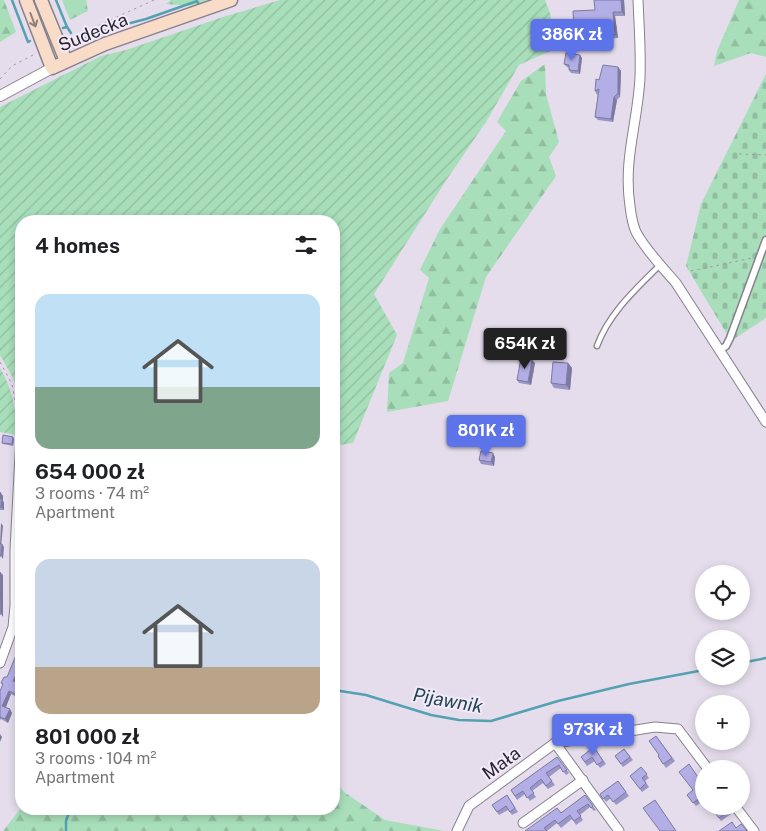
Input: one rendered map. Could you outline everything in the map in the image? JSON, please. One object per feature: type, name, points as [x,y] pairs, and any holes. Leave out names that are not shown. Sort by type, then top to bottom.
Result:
[{"type":"main road","points":[[26,0],[52,68]]},
{"type":"main road","points":[[41,0],[66,60]]},
{"type":"main road","name":"Sudecka","points":[[52,68],[66,60],[105,44],[231,0]]},
{"type":"street","points":[[638,0],[640,76],[636,116],[628,161],[627,186],[632,220],[636,232],[676,283],[766,422]]},
{"type":"street","name":"Sudecka","points":[[0,96],[52,68]]},
{"type":"street","points":[[720,350],[726,346],[730,338],[763,255],[766,240]]},
{"type":"street","points":[[0,663],[13,627],[15,606]]},
{"type":"street","name":"Mała","points":[[456,831],[469,806],[555,742],[655,727],[678,729],[701,760]]},
{"type":"street","points":[[555,742],[619,831]]},
{"type":"street","points":[[523,823],[583,780]]},
{"type":"street","points":[[742,815],[754,831]]},
{"type":"lane","points":[[597,346],[611,318],[660,265]]},
{"type":"path","points":[[65,41],[154,0]]},
{"type":"path","points":[[0,80],[12,66],[37,53]]},
{"type":"path","points":[[739,154],[766,155]]},
{"type":"path","points":[[692,272],[763,255]]},
{"type":"path","points":[[0,362],[12,384],[15,396]]},
{"type":"green space","points":[[0,0],[4,0],[16,32],[0,42]]},
{"type":"green space","points":[[62,0],[86,0],[88,11],[70,20]]},
{"type":"green space","points":[[171,0],[208,0],[193,6],[166,4]]},
{"type":"green space","points":[[280,0],[545,0],[550,13],[557,48],[519,65],[486,122],[447,179],[374,294],[397,335],[353,443],[340,445],[340,215],[15,215],[15,384],[0,355],[0,107],[101,56],[126,50]]},
{"type":"green space","points":[[739,0],[766,0],[766,57],[751,53],[714,66],[717,51]]},
{"type":"green space","points":[[545,64],[546,94],[559,142],[549,157],[556,176],[486,277],[448,401],[387,412],[389,373],[403,363],[429,278],[420,270],[440,229],[506,131],[497,122],[521,81]]},
{"type":"green space","points":[[766,74],[766,318],[731,341],[686,266],[701,204]]},
{"type":"green space","points":[[0,368],[13,400],[15,435],[0,432]]},
{"type":"green space","points":[[340,787],[344,792],[385,820],[444,831],[3,831],[16,815],[340,815]]},
{"type":"building","points":[[594,0],[621,0],[622,12],[613,12],[615,35],[596,36],[596,28],[574,29],[573,11],[595,10]]},
{"type":"building","points":[[566,53],[580,55],[578,71],[569,70],[569,65],[564,64]]},
{"type":"building","points":[[603,65],[618,67],[618,93],[614,97],[611,119],[595,117],[599,89],[595,91],[596,79],[599,80]]},
{"type":"building","points":[[521,358],[532,360],[528,382],[517,380]]},
{"type":"building","points":[[553,362],[568,363],[566,385],[551,383]]},
{"type":"building","points":[[3,435],[13,437],[12,444],[2,443]]},
{"type":"building","points":[[481,451],[493,453],[491,462],[479,460]]},
{"type":"building","points":[[0,544],[2,544],[1,556],[0,556]]},
{"type":"building","points":[[0,572],[1,614],[0,614]]},
{"type":"building","points":[[15,658],[15,677],[13,681],[15,682],[15,694],[9,691],[2,706],[10,709],[5,719],[0,717],[0,691],[4,677],[7,677]]},
{"type":"building","points":[[656,736],[672,758],[663,764],[649,741]]},
{"type":"building","points":[[594,747],[603,761],[597,765],[592,757],[585,762],[581,757]]},
{"type":"building","points":[[624,749],[630,757],[621,764],[615,756]]},
{"type":"building","points":[[557,757],[567,770],[563,772],[559,765],[546,773],[552,781],[546,786],[541,779],[530,788],[534,793],[527,798],[523,791],[515,796],[511,790]]},
{"type":"building","points":[[689,764],[695,773],[695,802],[693,803],[687,795],[693,790],[679,772]]},
{"type":"building","points":[[641,767],[647,774],[642,778],[646,783],[640,789],[630,776]]},
{"type":"building","points":[[618,781],[626,792],[613,802],[608,795],[603,799],[600,794]]},
{"type":"building","points":[[507,795],[515,808],[510,812],[506,806],[497,812],[492,805]]},
{"type":"building","points":[[585,795],[593,806],[591,808],[588,804],[577,811],[581,816],[574,821],[570,815],[558,824],[555,820],[544,828],[547,831],[525,831],[557,808],[561,813]]},
{"type":"building","points":[[655,800],[676,831],[660,831],[643,808]]},
{"type":"building","points":[[732,822],[736,828],[741,824],[747,831],[719,831]]},
{"type":"waterway","points":[[12,0],[28,42],[30,41]]},
{"type":"waterway","points":[[56,0],[67,27]]},
{"type":"waterway","points":[[78,38],[81,40],[197,1],[198,3]]},
{"type":"waterway","points":[[63,28],[67,27],[71,33]]},
{"type":"waterway","name":"Pijawnik","points":[[750,661],[766,658]]},
{"type":"waterway","name":"Pijawnik","points":[[340,691],[366,695],[431,715],[459,720],[491,721],[558,701],[629,684],[695,672]]},
{"type":"waterway","name":"Pijawnik","points":[[66,831],[68,815]]}]
